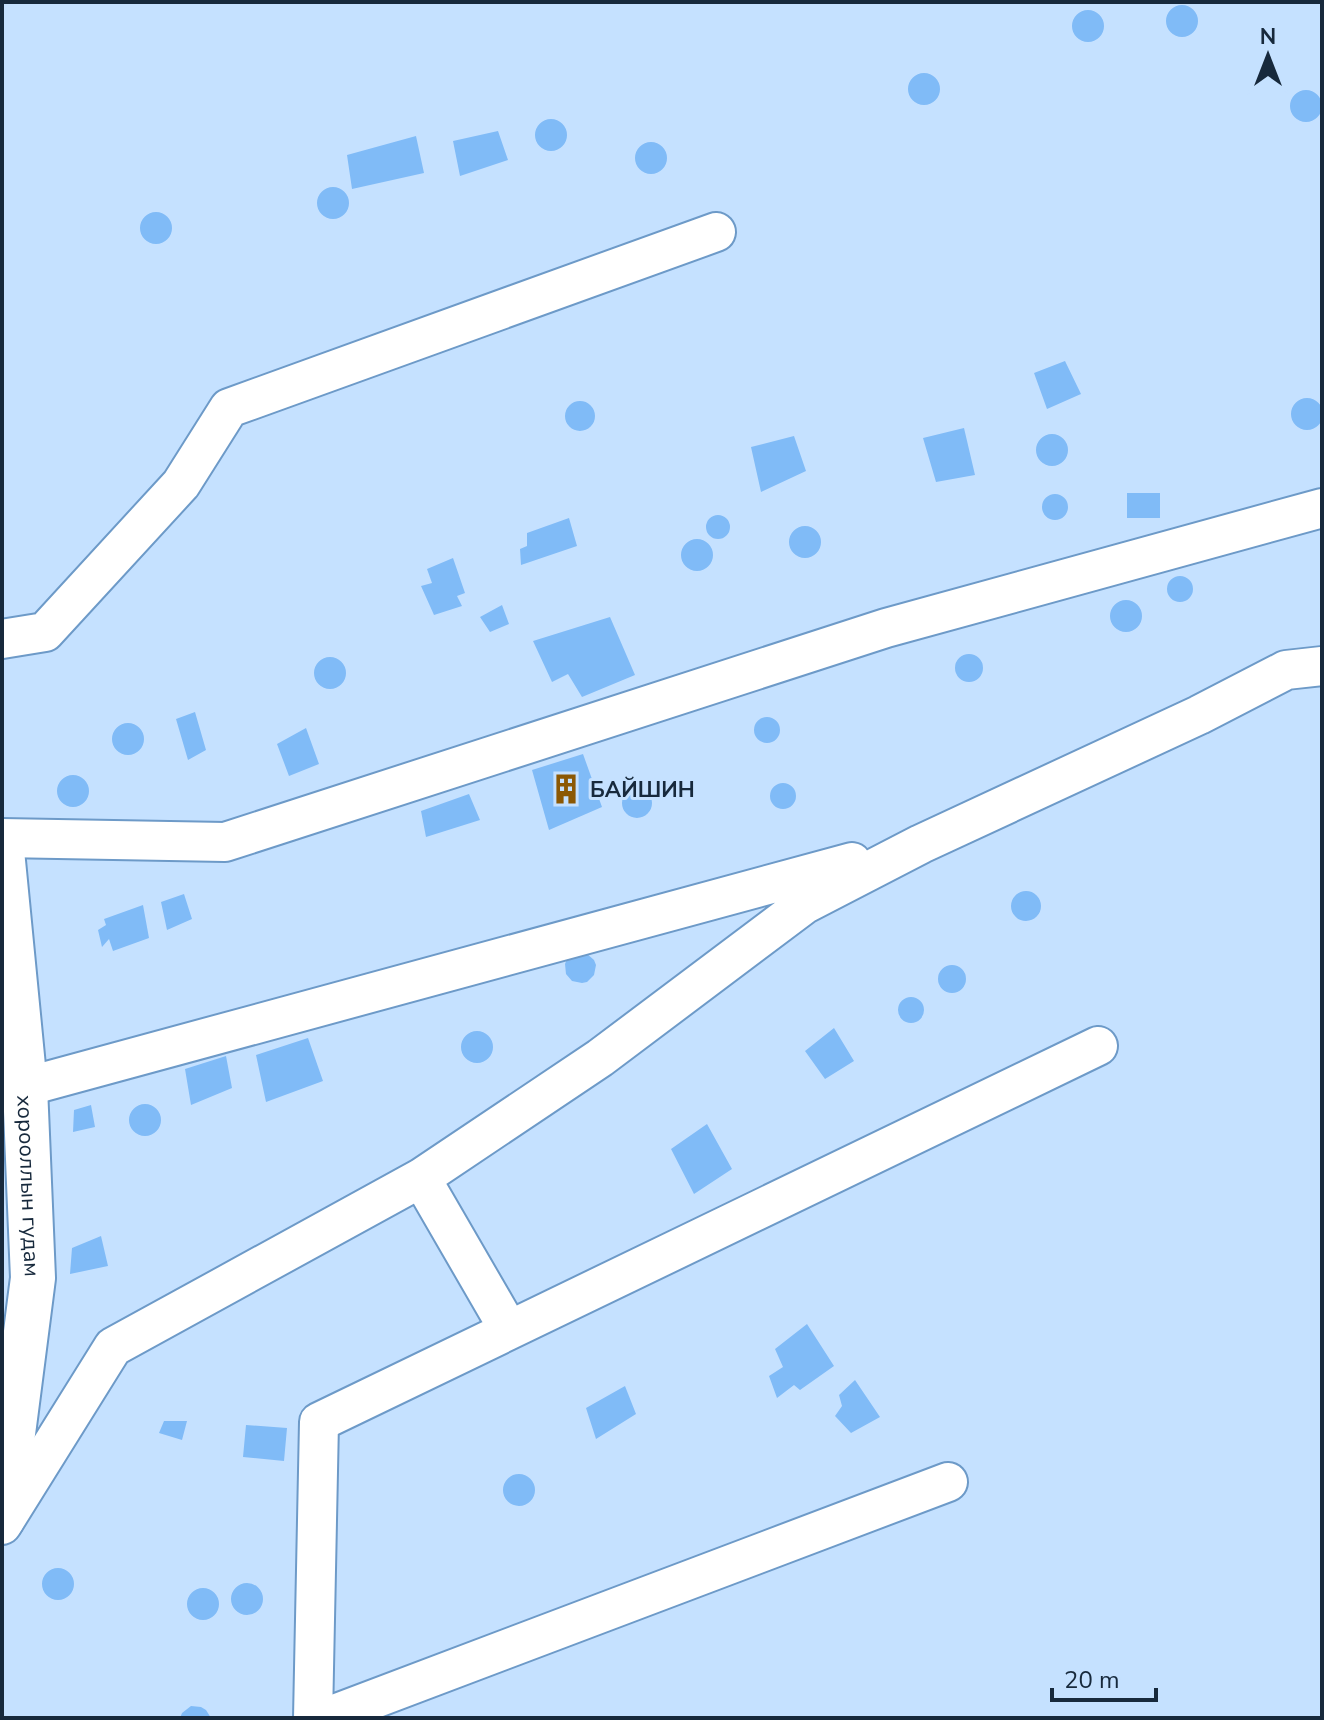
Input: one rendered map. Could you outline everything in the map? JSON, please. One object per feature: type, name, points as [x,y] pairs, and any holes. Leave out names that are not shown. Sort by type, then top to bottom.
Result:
[{"type":"main road","name":"хорооллын гудам","points":[[2,851],[25,1087],[33,1278],[2,1522]]},
{"type":"street","points":[[2,639],[45,632],[181,484],[229,408],[716,232]]},
{"type":"street","points":[[2,838],[225,842],[886,628],[1315,511]]},
{"type":"street","points":[[2,1522],[113,1347],[421,1178],[600,1058],[805,904],[921,844],[1199,715],[1286,670],[1322,666]]},
{"type":"street","points":[[25,1087],[921,844]]},
{"type":"street","points":[[313,1718],[319,1422],[1098,1046]]},
{"type":"street","points":[[421,1178],[509,1330]]},
{"type":"street","points":[[324,1718],[948,1482]]},
{"type":"building","points":[[1182,5],[1193,10],[1198,21],[1193,32],[1182,37],[1171,32],[1166,21],[1171,10]]},
{"type":"building","points":[[1088,10],[1099,15],[1104,26],[1099,37],[1088,42],[1077,37],[1072,26],[1077,15]]},
{"type":"building","points":[[924,73],[935,78],[940,89],[935,100],[924,105],[913,100],[908,89],[913,78]]},
{"type":"building","points":[[1306,90],[1317,95],[1322,106],[1317,117],[1306,122],[1295,117],[1290,106],[1295,95]]},
{"type":"building","points":[[551,119],[562,124],[567,135],[562,146],[551,151],[540,146],[535,135],[540,124]]},
{"type":"building","points":[[498,131],[508,160],[460,176],[453,141]]},
{"type":"building","points":[[416,136],[424,173],[352,189],[347,155]]},
{"type":"building","points":[[651,142],[662,147],[667,158],[662,169],[651,174],[640,169],[635,158],[640,147]]},
{"type":"building","points":[[333,187],[344,192],[349,203],[344,214],[333,219],[322,214],[317,203],[322,192]]},
{"type":"building","points":[[156,212],[167,217],[172,228],[167,239],[156,244],[145,239],[140,228],[145,217]]},
{"type":"building","points":[[1065,361],[1081,394],[1047,409],[1034,373]]},
{"type":"building","points":[[1307,398],[1318,403],[1323,414],[1318,425],[1307,430],[1296,425],[1291,414],[1296,403]]},
{"type":"building","points":[[580,401],[586,402],[594,410],[594,422],[586,430],[580,431],[574,430],[566,422],[565,416],[566,410],[574,402]]},
{"type":"building","points":[[964,428],[975,475],[936,482],[923,438]]},
{"type":"building","points":[[1052,434],[1063,439],[1068,450],[1063,461],[1052,466],[1041,461],[1036,450],[1041,439]]},
{"type":"building","points":[[794,436],[806,471],[761,492],[751,447]]},
{"type":"building","points":[[1127,493],[1160,493],[1160,518],[1127,518]]},
{"type":"building","points":[[1055,494],[1064,498],[1068,507],[1064,516],[1055,520],[1046,516],[1042,507],[1046,498]]},
{"type":"building","points":[[718,515],[727,518],[730,527],[727,536],[718,539],[709,536],[706,527],[709,518]]},
{"type":"building","points":[[569,518],[577,546],[521,565],[520,549],[527,546],[527,533]]},
{"type":"building","points":[[805,526],[816,531],[821,542],[816,553],[805,558],[794,553],[789,542],[794,531]]},
{"type":"building","points":[[697,539],[708,544],[713,555],[708,566],[697,571],[686,566],[681,555],[686,544]]},
{"type":"building","points":[[453,558],[465,593],[457,596],[462,606],[434,615],[421,586],[432,583],[427,569]]},
{"type":"building","points":[[1180,576],[1189,580],[1193,589],[1189,598],[1180,602],[1171,598],[1167,589],[1171,580]]},
{"type":"building","points":[[1126,600],[1137,605],[1142,616],[1137,627],[1126,632],[1115,627],[1110,616],[1115,605]]},
{"type":"building","points":[[502,605],[509,624],[490,632],[480,617]]},
{"type":"building","points":[[610,617],[635,675],[582,697],[568,674],[552,682],[533,641]]},
{"type":"building","points":[[969,654],[979,658],[983,668],[979,678],[969,682],[959,678],[955,668],[959,658]]},
{"type":"building","points":[[330,657],[341,662],[346,673],[341,684],[330,689],[319,684],[314,673],[319,662]]},
{"type":"building","points":[[195,712],[206,750],[188,760],[176,719]]},
{"type":"building","points":[[767,717],[776,721],[780,730],[776,739],[767,743],[758,739],[754,730],[758,721]]},
{"type":"building","points":[[128,723],[139,728],[144,739],[139,750],[128,755],[117,750],[112,739],[117,728]]},
{"type":"building","points":[[306,728],[319,764],[289,776],[277,744]]},
{"type":"building","name":"БАЙШИН","points":[[583,754],[602,807],[549,830],[532,770]]},
{"type":"building","points":[[73,775],[84,780],[89,791],[84,802],[73,807],[62,802],[57,791],[62,780]]},
{"type":"building","points":[[783,783],[792,787],[796,796],[792,805],[783,809],[774,805],[770,796],[774,787]]},
{"type":"building","points":[[637,788],[648,792],[652,803],[648,814],[637,818],[626,814],[622,803],[626,792]]},
{"type":"building","points":[[469,794],[480,820],[426,837],[421,811]]},
{"type":"building","points":[[1026,891],[1037,895],[1041,906],[1037,917],[1026,921],[1015,917],[1011,906],[1015,895]]},
{"type":"building","points":[[184,894],[192,919],[167,930],[161,902]]},
{"type":"building","points":[[143,905],[149,938],[113,951],[109,939],[102,947],[98,930],[106,925],[104,919]]},
{"type":"building","points":[[586,953],[596,965],[594,975],[587,982],[572,981],[566,974],[567,959]]},
{"type":"building","points":[[952,965],[962,969],[966,979],[962,989],[952,993],[942,989],[938,979],[942,969]]},
{"type":"building","points":[[911,997],[920,1001],[924,1010],[920,1019],[911,1023],[902,1019],[898,1010],[902,1001]]},
{"type":"building","points":[[834,1028],[854,1061],[825,1079],[805,1051]]},
{"type":"building","points":[[477,1031],[488,1036],[493,1047],[488,1058],[477,1063],[466,1058],[461,1047],[466,1036]]},
{"type":"building","points":[[308,1038],[323,1081],[266,1102],[256,1055]]},
{"type":"building","points":[[226,1056],[232,1088],[191,1105],[185,1069]]},
{"type":"building","points":[[145,1104],[156,1109],[161,1120],[156,1131],[145,1136],[134,1131],[129,1120],[134,1109]]},
{"type":"building","points":[[91,1105],[95,1127],[73,1132],[74,1110]]},
{"type":"building","points":[[707,1124],[732,1169],[694,1194],[671,1149]]},
{"type":"building","points":[[101,1236],[108,1266],[70,1274],[72,1248]]},
{"type":"building","points":[[807,1324],[834,1366],[800,1390],[794,1385],[777,1398],[769,1376],[783,1367],[775,1349]]},
{"type":"building","points":[[855,1380],[880,1417],[851,1433],[835,1416],[842,1406],[839,1395]]},
{"type":"building","points":[[625,1386],[636,1414],[596,1439],[586,1408]]},
{"type":"building","points":[[164,1421],[187,1421],[182,1440],[159,1433]]},
{"type":"building","points":[[246,1425],[287,1428],[284,1461],[243,1457]]},
{"type":"building","points":[[519,1474],[530,1479],[535,1490],[530,1501],[519,1506],[508,1501],[503,1490],[508,1479]]},
{"type":"building","points":[[58,1568],[69,1573],[74,1584],[69,1595],[58,1600],[47,1595],[42,1584],[47,1573]]},
{"type":"building","points":[[247,1583],[258,1588],[263,1599],[258,1610],[247,1615],[236,1610],[231,1599],[236,1588]]},
{"type":"building","points":[[203,1588],[214,1593],[219,1604],[214,1615],[203,1620],[192,1615],[187,1604],[192,1593]]},
{"type":"building","points":[[191,1706],[206,1710],[211,1718],[180,1718]]},
{"type":"place","name":"БАЙШИН","points":[[566,789]]}]
